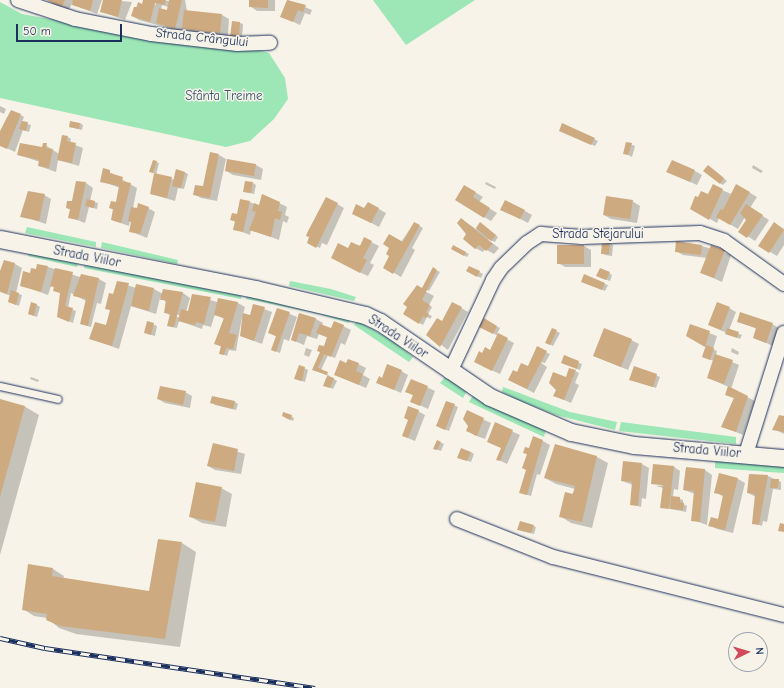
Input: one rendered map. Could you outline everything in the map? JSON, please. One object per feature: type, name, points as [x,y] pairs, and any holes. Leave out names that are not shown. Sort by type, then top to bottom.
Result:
[{"type":"street","name":"Strada Crângului","points":[[18,0],[75,19],[151,34],[237,44],[270,43]]},
{"type":"street","name":"Strada Stejarului","points":[[450,372],[493,280],[501,268],[527,243],[541,234],[582,237],[700,233],[724,240],[784,284]]},
{"type":"street","name":"Strada Viilor","points":[[0,239],[352,311],[380,322],[450,372],[490,397],[571,432],[634,445],[784,458]]},
{"type":"street","points":[[746,454],[784,333]]},
{"type":"street","points":[[457,519],[553,557],[784,615]]},
{"type":"lane","points":[[0,386],[58,399]]},
{"type":"green space","points":[[373,0],[475,0],[406,45]]},
{"type":"green space","name":"Sfânta Treime","points":[[0,2],[22,14],[148,37],[247,46],[269,53],[285,78],[288,99],[274,119],[250,141],[226,147],[0,98]]},
{"type":"green space","points":[[27,227],[96,242],[96,247],[25,233]]},
{"type":"green space","points":[[102,242],[178,260],[177,264],[101,248]]},
{"type":"green space","points":[[29,248],[79,259],[77,267],[28,256]]},
{"type":"green space","points":[[85,261],[242,292],[241,299],[84,268]]},
{"type":"green space","points":[[290,281],[331,289],[356,297],[354,301],[289,286]]},
{"type":"green space","points":[[247,293],[350,319],[349,323],[316,313],[246,299]]},
{"type":"green space","points":[[357,321],[389,338],[413,357],[409,362],[354,325]]},
{"type":"green space","points":[[445,377],[467,391],[463,398],[440,383]]},
{"type":"green space","points":[[503,387],[570,412],[617,422],[615,430],[556,415],[502,392]]},
{"type":"green space","points":[[473,395],[546,430],[544,437],[469,402]]},
{"type":"green space","points":[[621,422],[736,437],[736,444],[619,431]]},
{"type":"green space","points":[[715,457],[784,462],[784,473],[715,468]]},
{"type":"building","points":[[47,0],[65,0],[61,8]]},
{"type":"building","points":[[73,0],[93,0],[90,11],[72,5]]},
{"type":"building","points":[[103,0],[122,0],[118,17],[100,12]]},
{"type":"building","points":[[143,0],[166,0],[164,5],[155,3],[150,22],[131,16],[134,7],[137,7],[138,2],[142,4]]},
{"type":"building","points":[[169,0],[182,0],[175,29],[156,23],[159,8],[167,10]]},
{"type":"building","points":[[249,0],[268,0],[268,8],[249,7]]},
{"type":"building","points":[[287,0],[306,5],[303,12],[298,10],[293,22],[280,17]]},
{"type":"building","points":[[184,10],[222,14],[220,33],[182,29]]},
{"type":"building","points":[[232,21],[240,22],[239,37],[230,37]]},
{"type":"building","points":[[11,110],[21,114],[7,149],[0,146],[0,131]]},
{"type":"building","points":[[22,121],[28,122],[26,131],[19,129]]},
{"type":"building","points":[[70,121],[80,123],[79,129],[69,127]]},
{"type":"building","points":[[562,123],[595,138],[591,145],[559,131]]},
{"type":"building","points":[[62,135],[68,136],[67,141],[76,143],[72,163],[57,160]]},
{"type":"building","points":[[626,142],[632,143],[628,155],[623,154]]},
{"type":"building","points":[[20,143],[42,147],[43,143],[47,143],[46,148],[53,149],[49,168],[38,166],[39,160],[17,155]]},
{"type":"building","points":[[210,152],[219,154],[210,198],[193,195],[195,185],[203,186]]},
{"type":"building","points":[[227,159],[256,164],[254,176],[225,171]]},
{"type":"building","points":[[153,160],[157,161],[153,173],[149,172]]},
{"type":"building","points":[[672,160],[695,170],[690,182],[666,172]]},
{"type":"building","points":[[708,165],[724,178],[720,184],[703,171]]},
{"type":"building","points":[[103,168],[110,170],[110,173],[123,177],[122,181],[131,183],[121,223],[111,220],[113,209],[109,208],[111,201],[116,202],[119,186],[100,182]]},
{"type":"building","points":[[176,169],[185,172],[181,188],[172,186]]},
{"type":"building","points":[[154,173],[172,177],[167,198],[150,194]]},
{"type":"building","points":[[76,181],[86,182],[78,220],[68,218],[70,209],[66,208],[67,201],[72,201]]},
{"type":"building","points":[[245,181],[253,182],[251,193],[243,192]]},
{"type":"building","points":[[713,184],[723,189],[709,220],[690,209],[695,196],[698,197],[701,191],[708,194]]},
{"type":"building","points":[[736,184],[750,192],[730,225],[716,217],[721,209],[723,210]]},
{"type":"building","points":[[464,185],[476,192],[473,197],[490,208],[484,218],[455,200]]},
{"type":"building","points":[[28,191],[45,194],[39,221],[20,217]]},
{"type":"building","points":[[262,194],[280,202],[278,211],[282,212],[280,220],[275,218],[271,237],[249,230],[256,212],[252,211],[254,203],[259,205]]},
{"type":"building","points":[[606,196],[633,200],[630,219],[603,215]]},
{"type":"building","points":[[326,197],[338,203],[316,248],[307,243],[309,237],[306,236]]},
{"type":"building","points":[[87,199],[95,201],[94,208],[85,206]]},
{"type":"building","points":[[240,199],[250,201],[243,232],[233,230],[235,221],[230,220],[232,213],[237,214]]},
{"type":"building","points":[[505,200],[525,210],[520,219],[500,210]]},
{"type":"building","points":[[368,202],[379,208],[371,223],[352,214],[356,204],[364,208]]},
{"type":"building","points":[[138,203],[149,207],[140,234],[129,232],[131,222],[128,221],[131,207],[137,208]]},
{"type":"building","points":[[746,204],[763,215],[747,238],[738,232],[746,220],[740,213]]},
{"type":"building","points":[[461,218],[493,244],[486,251],[479,245],[475,249],[463,239],[466,234],[457,223]]},
{"type":"building","points":[[414,222],[420,225],[393,274],[383,268],[389,256],[386,254],[389,248],[383,244],[389,234],[403,242]]},
{"type":"building","points":[[480,222],[496,235],[491,241],[476,228]]},
{"type":"building","points":[[774,222],[784,230],[769,253],[758,246]]},
{"type":"building","points":[[364,237],[372,241],[363,258],[367,260],[360,273],[331,258],[338,243],[348,248],[351,242],[360,246]]},
{"type":"building","points":[[676,241],[702,245],[701,255],[675,252]]},
{"type":"building","points":[[602,242],[610,242],[609,254],[601,254]]},
{"type":"building","points":[[453,245],[466,252],[464,256],[451,249]]},
{"type":"building","points":[[557,245],[584,245],[584,264],[557,264]]},
{"type":"building","points":[[711,245],[725,250],[714,278],[700,273]]},
{"type":"building","points":[[4,260],[15,263],[7,294],[0,291],[0,271]]},
{"type":"building","points":[[37,264],[48,266],[41,292],[20,286],[23,271],[30,273],[31,268],[36,269]]},
{"type":"building","points":[[469,266],[480,271],[477,277],[466,271]]},
{"type":"building","points":[[433,267],[437,270],[422,300],[430,305],[426,312],[429,314],[426,318],[423,316],[419,324],[403,314],[407,307],[403,304],[417,285],[422,288]]},
{"type":"building","points":[[55,268],[73,272],[65,306],[73,308],[69,322],[57,317],[60,293],[53,291],[54,287],[50,286]]},
{"type":"building","points":[[600,268],[610,272],[606,280],[596,276]]},
{"type":"building","points":[[81,274],[99,278],[88,326],[80,324],[86,299],[73,296]]},
{"type":"building","points":[[584,274],[605,283],[602,290],[581,282]]},
{"type":"building","points":[[117,281],[129,283],[112,346],[89,339],[95,322],[106,325],[110,310],[105,309],[109,293],[113,294]]},
{"type":"building","points":[[136,284],[154,288],[149,311],[131,306]]},
{"type":"building","points":[[163,289],[183,292],[174,327],[167,326],[170,314],[164,313],[166,300],[160,300]]},
{"type":"building","points":[[11,290],[19,293],[16,305],[8,302]]},
{"type":"building","points":[[192,294],[211,297],[204,324],[196,322],[195,325],[178,321],[181,309],[188,311]]},
{"type":"building","points":[[218,298],[238,302],[229,333],[237,335],[233,349],[226,348],[224,355],[219,354],[221,346],[214,344],[224,318],[214,315]]},
{"type":"building","points":[[31,302],[37,304],[34,316],[28,314]]},
{"type":"building","points":[[452,302],[462,307],[440,347],[426,335],[437,318],[442,321]]},
{"type":"building","points":[[717,302],[730,307],[721,330],[708,325]]},
{"type":"building","points":[[253,304],[265,307],[254,341],[240,336],[243,313],[250,315]]},
{"type":"building","points":[[277,308],[290,312],[276,352],[271,350],[276,336],[268,333]]},
{"type":"building","points":[[740,312],[773,323],[766,343],[753,338],[756,328],[737,322]]},
{"type":"building","points":[[299,313],[316,318],[310,336],[299,333],[296,342],[291,340]]},
{"type":"building","points":[[484,318],[497,326],[493,334],[479,327]]},
{"type":"building","points":[[147,321],[154,323],[151,335],[144,333]]},
{"type":"building","points":[[334,321],[344,325],[331,357],[324,354],[318,368],[328,372],[327,375],[312,370],[320,352],[317,351],[319,345],[324,346],[327,337],[316,333],[320,324],[331,328]]},
{"type":"building","points":[[690,324],[710,331],[705,347],[686,336]]},
{"type":"building","points":[[552,328],[557,330],[550,345],[545,343]]},
{"type":"building","points":[[604,328],[632,339],[621,367],[593,356]]},
{"type":"building","points":[[727,328],[739,332],[737,338],[725,334]]},
{"type":"building","points":[[498,333],[508,338],[492,371],[474,362],[479,351],[482,353],[485,347],[490,350]]},
{"type":"building","points":[[706,345],[714,348],[710,360],[702,357]]},
{"type":"building","points":[[537,346],[547,351],[527,389],[508,380],[513,370],[517,372],[521,363],[528,366]]},
{"type":"building","points":[[715,354],[733,360],[724,384],[707,378]]},
{"type":"building","points":[[564,355],[579,361],[577,369],[561,363]]},
{"type":"building","points":[[348,359],[359,363],[356,371],[363,374],[359,385],[334,375],[340,360],[346,363]]},
{"type":"building","points":[[387,364],[402,370],[394,390],[376,383],[379,376],[382,378]]},
{"type":"building","points":[[299,365],[305,367],[302,381],[294,379]]},
{"type":"building","points":[[634,366],[657,374],[653,387],[629,380]]},
{"type":"building","points":[[569,368],[576,370],[564,400],[553,396],[556,390],[549,383],[553,372],[566,377]]},
{"type":"building","points":[[327,376],[334,378],[330,388],[323,386]]},
{"type":"building","points":[[411,379],[428,386],[420,406],[410,402],[413,395],[405,392]]},
{"type":"building","points":[[160,386],[186,391],[183,405],[157,399]]},
{"type":"building","points":[[728,386],[748,396],[736,432],[721,427],[734,398],[725,395]]},
{"type":"building","points":[[212,396],[235,401],[233,409],[210,403]]},
{"type":"building","points":[[0,399],[25,406],[0,497]]},
{"type":"building","points":[[446,401],[455,404],[445,430],[436,426]]},
{"type":"building","points":[[408,406],[419,410],[408,438],[402,436],[408,420],[404,418]]},
{"type":"building","points":[[467,410],[484,418],[477,436],[466,431],[468,426],[463,419]]},
{"type":"building","points":[[283,412],[292,415],[290,420],[282,416]]},
{"type":"building","points":[[779,415],[784,416],[784,432],[772,430]]},
{"type":"building","points":[[495,422],[513,430],[500,461],[496,460],[501,448],[487,442]]},
{"type":"building","points":[[533,436],[543,440],[527,495],[519,493],[526,470],[522,468],[527,454],[523,453],[525,447],[529,448]]},
{"type":"building","points":[[437,440],[441,442],[437,450],[433,449]]},
{"type":"building","points":[[213,443],[238,449],[234,471],[207,466]]},
{"type":"building","points":[[555,444],[597,456],[582,522],[559,517],[565,492],[573,494],[575,486],[544,478]]},
{"type":"building","points":[[461,448],[471,452],[467,461],[457,458]]},
{"type":"building","points":[[623,461],[642,463],[638,506],[630,505],[632,482],[621,481]]},
{"type":"building","points":[[653,464],[674,466],[669,509],[660,508],[663,485],[651,484]]},
{"type":"building","points":[[686,467],[705,469],[700,522],[691,521],[694,491],[683,490]]},
{"type":"building","points":[[719,473],[738,478],[725,530],[708,526],[711,517],[718,519],[723,495],[714,493]]},
{"type":"building","points":[[749,474],[768,475],[759,525],[752,524],[755,494],[747,493]]},
{"type":"building","points":[[771,479],[779,479],[778,488],[770,488]]},
{"type":"building","points":[[196,482],[222,487],[215,522],[189,517]]},
{"type":"building","points":[[671,496],[680,497],[680,502],[684,503],[683,510],[670,509]]},
{"type":"building","points":[[520,521],[534,525],[531,533],[517,530]]},
{"type":"building","points":[[780,523],[784,524],[784,532],[778,531]]},
{"type":"building","points":[[158,539],[182,542],[165,639],[60,626],[46,620],[47,614],[22,610],[28,564],[53,568],[52,576],[149,591]]},
{"type":"railway","points":[[0,638],[45,648],[315,688]]}]
